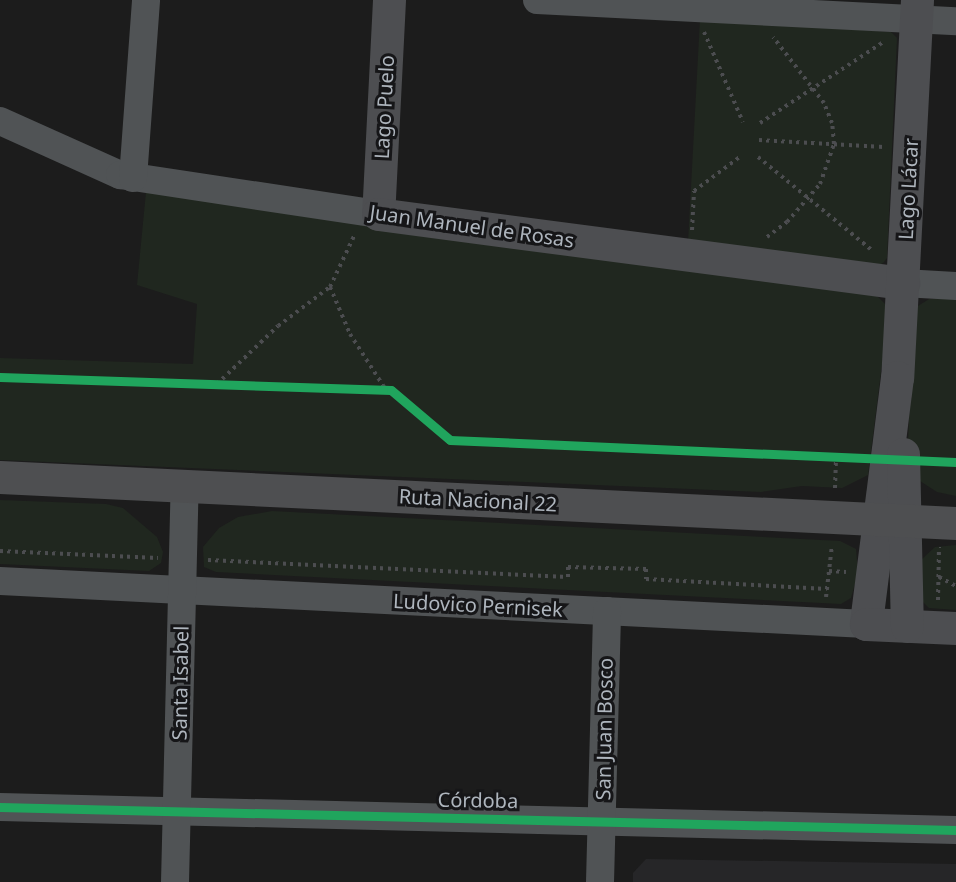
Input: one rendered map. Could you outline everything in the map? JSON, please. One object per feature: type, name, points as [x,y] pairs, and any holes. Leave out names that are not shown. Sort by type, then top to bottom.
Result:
[{"type":"highway","name":"Ruta Nacional 22","points":[[0,477],[891,520],[947,534]]},
{"type":"main road","name":"Lago Puelo","points":[[368,220],[389,0]]},
{"type":"main road","name":"Lago Lácar","points":[[891,520],[903,283],[908,19]]},
{"type":"main road","name":"Juan Manuel de Rosas","points":[[368,220],[903,283]]},
{"type":"main road","name":"Lago Lácar","points":[[891,520],[885,459],[897,377]]},
{"type":"main road","points":[[866,624],[891,520]]},
{"type":"main road","points":[[891,520],[907,626]]},
{"type":"main road","name":"Ludovico Pernisek","points":[[866,624],[907,626],[947,619]]},
{"type":"street","points":[[133,178],[146,0]]},
{"type":"street","points":[[537,0],[956,21]]},
{"type":"street","name":"Juan Manuel de Rosas","points":[[0,121],[93,166],[133,178],[368,220]]},
{"type":"street","name":"Juan Manuel de Rosas","points":[[903,283],[956,286]]},
{"type":"street","name":"Santa Isabel","points":[[175,882],[185,485]]},
{"type":"street","name":"Ludovico Pernisek","points":[[0,581],[866,624]]},
{"type":"street","name":"San Juan Bosco","points":[[600,882],[607,611]]},
{"type":"street","name":"Córdoba","points":[[0,807],[956,830]]},
{"type":"path","points":[[760,123],[813,88],[908,19]]},
{"type":"path","points":[[700,24],[743,122]]},
{"type":"path","points":[[758,241],[787,222],[808,198],[826,174],[834,144],[829,112],[765,27]]},
{"type":"path","points":[[759,140],[891,147]]},
{"type":"path","points":[[688,238],[692,232],[694,191],[741,156]]},
{"type":"path","points":[[758,157],[881,257]]},
{"type":"path","points":[[217,384],[278,326],[330,287],[368,220]]},
{"type":"path","points":[[330,287],[350,334],[386,390]]},
{"type":"path","points":[[205,384],[228,385]]},
{"type":"path","points":[[375,389],[386,390],[399,397]]},
{"type":"path","points":[[824,456],[885,459]]},
{"type":"path","points":[[835,488],[836,457]]},
{"type":"path","points":[[947,534],[938,576],[947,619]]},
{"type":"path","points":[[825,604],[832,541]]},
{"type":"path","points":[[0,551],[162,558]]},
{"type":"path","points":[[201,560],[568,577],[568,567],[646,570],[646,579],[827,589]]},
{"type":"path","points":[[929,576],[938,576],[956,586]]},
{"type":"shaded area","points":[[700,19],[891,32],[897,38],[887,258],[879,266],[688,243]]},
{"type":"shaded area","points":[[146,192],[877,296],[885,304],[888,316],[868,475],[842,488],[802,486],[761,492],[0,460],[0,358],[193,364],[197,304],[137,285]]},
{"type":"shaded area","points":[[929,299],[956,299],[956,496],[937,492],[920,481],[915,474],[908,443],[913,324],[918,306]]},
{"type":"shaded area","points":[[0,500],[106,504],[123,508],[157,537],[163,552],[161,563],[149,571],[0,564]]},
{"type":"shaded area","points":[[272,511],[840,541],[856,549],[858,573],[851,598],[841,604],[216,572],[204,567],[203,547],[219,528],[238,517]]},
{"type":"shaded area","points":[[956,545],[956,610],[929,608],[923,602],[921,560],[935,547]]},
{"type":"shaded area","points":[[646,859],[956,864],[956,882],[633,882],[633,873]]},
{"type":"cycle path","points":[[0,377],[391,390],[450,440],[956,462]]},
{"type":"cycle path","points":[[0,807],[956,830]]}]
